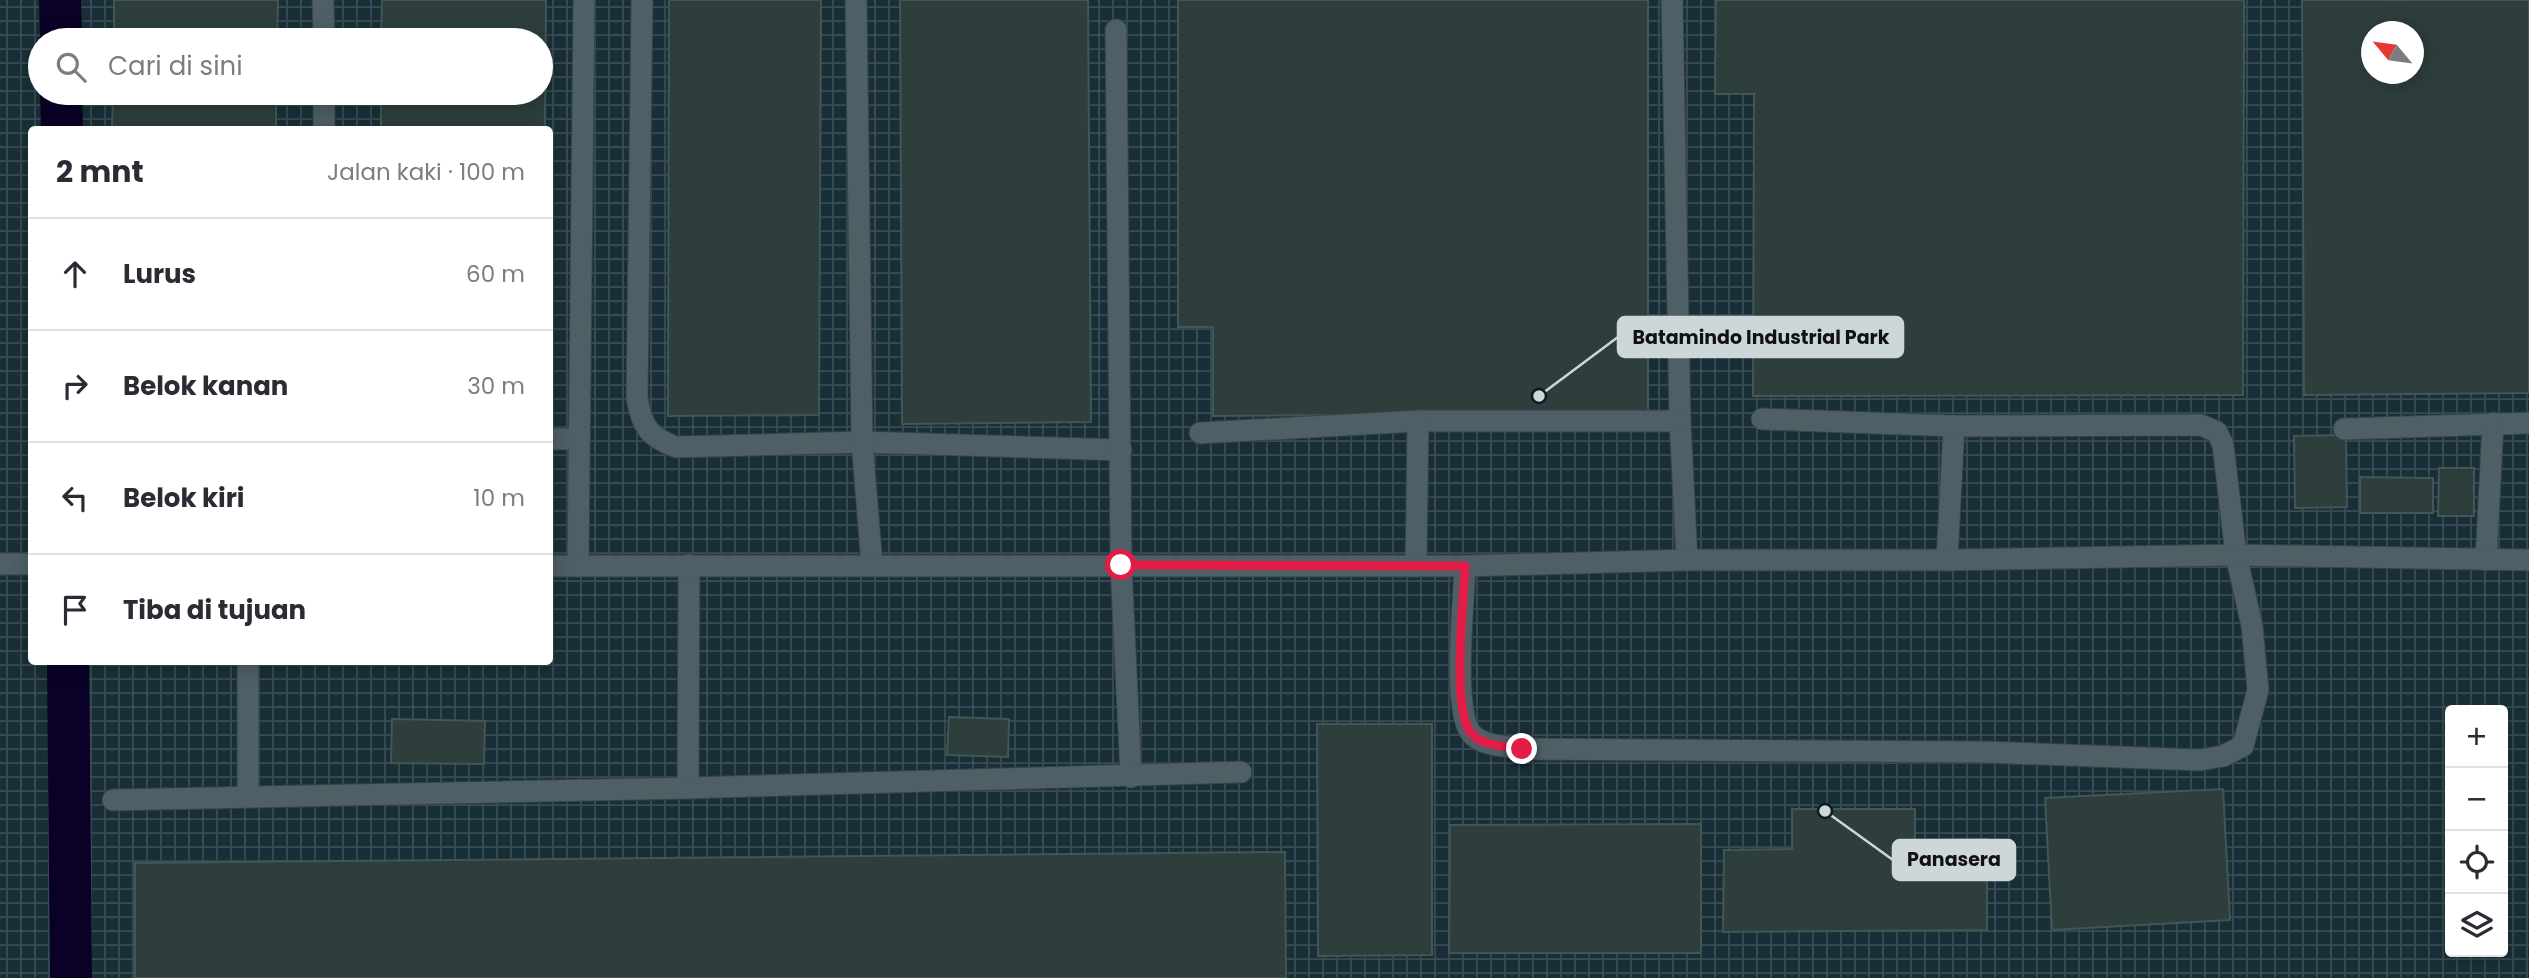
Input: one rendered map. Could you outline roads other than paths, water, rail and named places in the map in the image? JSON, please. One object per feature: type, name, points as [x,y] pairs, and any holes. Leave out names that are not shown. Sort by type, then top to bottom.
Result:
[{"type":"street","points":[[323,0],[324,28]]},
{"type":"street","points":[[578,566],[584,0]]},
{"type":"street","points":[[642,0],[637,398],[639,414],[647,430],[659,440],[676,447],[862,442],[1121,450]]},
{"type":"street","points":[[856,0],[862,442],[872,565]]},
{"type":"street","points":[[1672,0],[1680,421],[1686,560]]},
{"type":"street","points":[[1116,30],[1121,565],[1131,776]]},
{"type":"street","points":[[324,105],[324,126]]},
{"type":"street","points":[[1465,566],[1460,701],[1470,732],[1483,742],[1522,749],[1983,752],[2200,760],[2223,756],[2243,746],[2258,690],[2252,626],[2236,555],[2223,445],[2217,432],[2201,425],[1954,426],[1762,419]]},
{"type":"street","points":[[1200,433],[1418,421],[1680,421]]},
{"type":"street","points":[[1416,566],[1418,421]]},
{"type":"street","points":[[2486,560],[2493,423]]},
{"type":"street","points":[[2344,429],[2529,423]]},
{"type":"street","points":[[1947,560],[1954,426]]},
{"type":"street","points":[[553,439],[579,439]]},
{"type":"street","points":[[553,566],[1465,566],[1686,560],[1947,560],[2236,555],[2529,560]]},
{"type":"street","points":[[0,564],[28,564]]},
{"type":"street","points":[[688,788],[689,565]]},
{"type":"street","points":[[248,665],[248,797]]},
{"type":"street","points":[[113,800],[688,788],[1241,772]]},
{"type":"waterway","points":[[60,0],[61,28]]},
{"type":"waterway","points":[[61,105],[62,126]]},
{"type":"waterway","points":[[68,665],[71,978]]},
{"type":"place","name":"Batamindo Industrial Park","points":[[1539,396]]},
{"type":"place","name":"Panasera","points":[[1825,811]]}]
